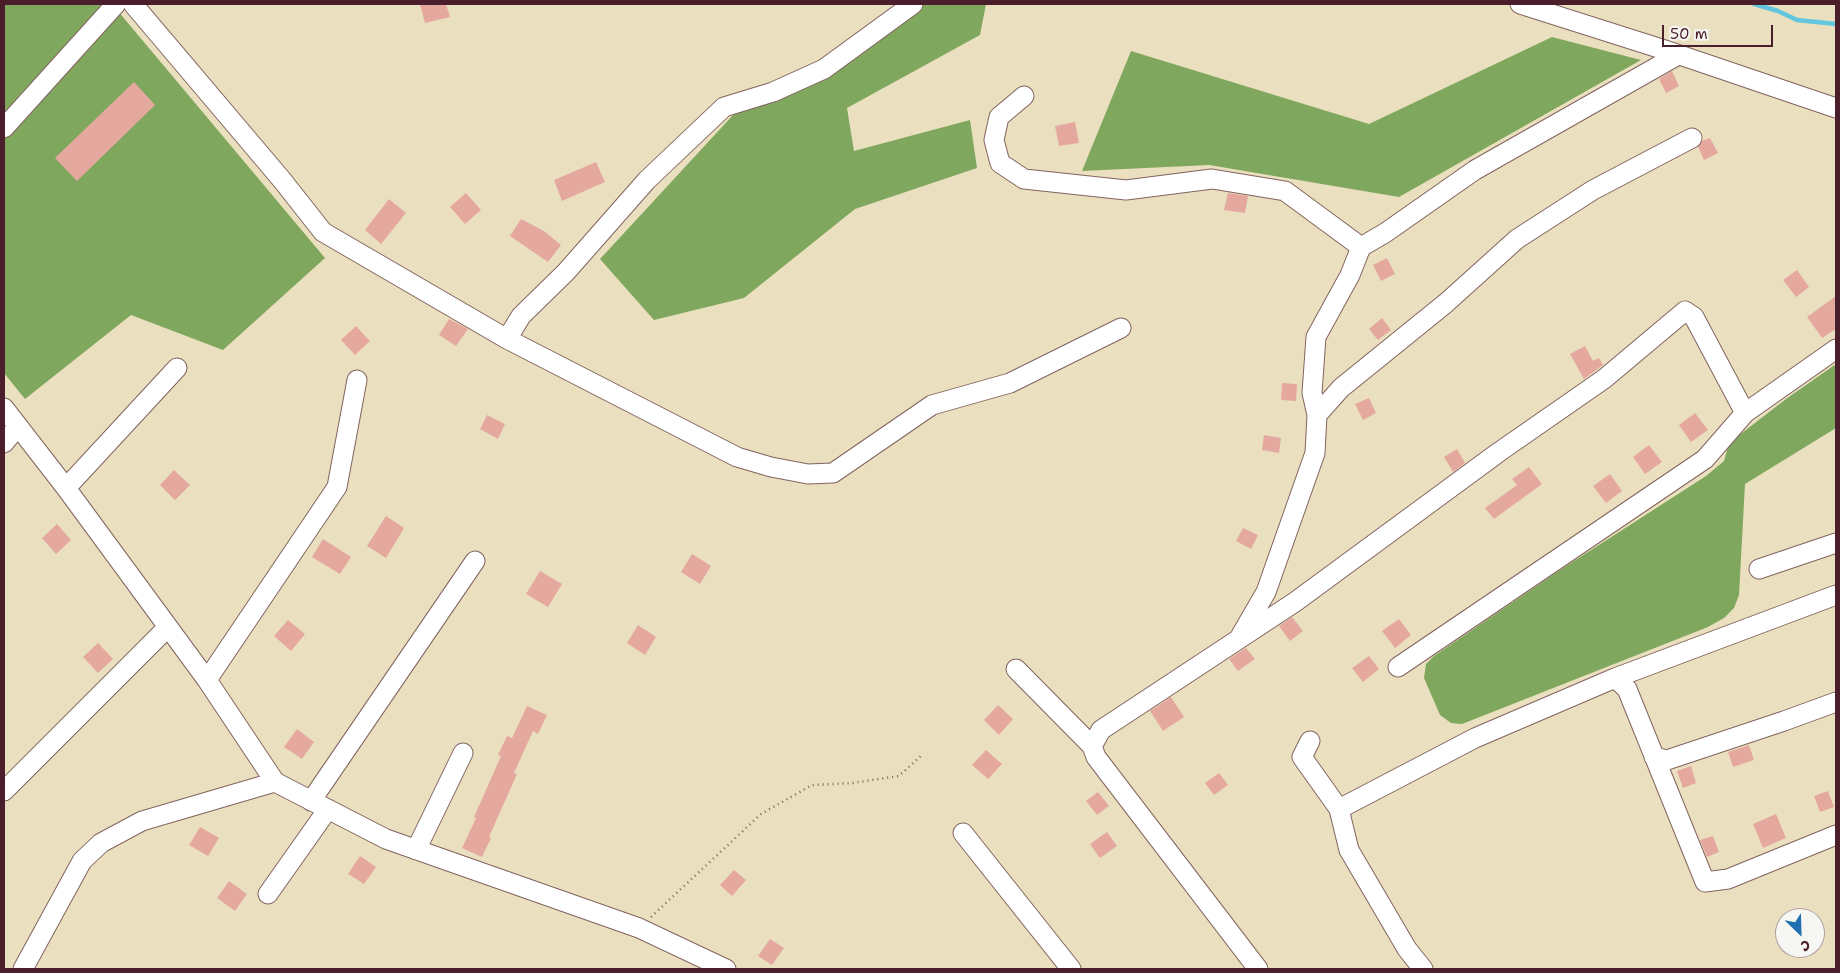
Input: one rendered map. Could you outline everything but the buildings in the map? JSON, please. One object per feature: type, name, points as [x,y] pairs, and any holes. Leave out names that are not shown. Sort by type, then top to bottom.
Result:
[{"type":"street","points":[[4,128],[116,4]]},
{"type":"street","points":[[132,4],[282,180],[323,232],[507,339],[737,457],[771,467],[808,474],[833,472],[932,405],[1010,383],[1121,328]]},
{"type":"street","points":[[507,339],[522,316],[566,272],[647,180],[724,107],[773,92],[824,69],[913,4]]},
{"type":"street","points":[[1520,4],[1836,108]]},
{"type":"street","points":[[1240,638],[1266,592],[1315,453],[1316,415],[1312,393],[1316,338],[1350,275],[1361,247],[1385,233],[1475,170],[1678,55]]},
{"type":"street","points":[[1024,96],[999,117],[994,140],[1000,163],[1024,179],[1126,190],[1212,179],[1285,191],[1361,247]]},
{"type":"street","points":[[1316,415],[1341,388],[1446,303],[1516,239],[1592,190],[1692,138]]},
{"type":"street","points":[[1092,746],[1101,730],[1295,602],[1499,452],[1604,380],[1685,311],[1694,317],[1745,413]]},
{"type":"street","points":[[1398,666],[1705,459],[1745,413],[1836,349]]},
{"type":"street","points":[[66,488],[177,368]]},
{"type":"street","points":[[206,680],[337,487],[357,380]]},
{"type":"street","points":[[4,408],[66,488],[206,680],[275,782],[386,839],[639,928],[726,969]]},
{"type":"street","points":[[4,444],[18,426]]},
{"type":"street","points":[[1760,569],[1836,543]]},
{"type":"street","points":[[311,801],[475,561]]},
{"type":"street","points":[[1339,809],[1475,738],[1615,678],[1836,595]]},
{"type":"street","points":[[4,791],[167,628]]},
{"type":"street","points":[[1016,670],[1092,746],[1096,757],[1258,969]]},
{"type":"street","points":[[1615,678],[1627,689],[1705,882],[1728,879],[1836,835]]},
{"type":"street","points":[[1654,758],[1666,760],[1836,702]]},
{"type":"street","points":[[1310,741],[1302,757],[1339,809],[1349,850],[1407,950],[1423,969]]},
{"type":"street","points":[[416,850],[462,753]]},
{"type":"street","points":[[23,969],[82,862],[101,843],[142,821],[275,782]]},
{"type":"street","points":[[268,894],[328,809]]},
{"type":"street","points":[[963,833],[1070,969]]},
{"type":"path","points":[[639,928],[762,814],[812,785],[852,783],[899,776],[923,754]]},
{"type":"green space","points":[[4,4],[112,4],[325,258],[223,350],[131,315],[25,399],[4,373]]},
{"type":"green space","points":[[923,4],[986,4],[980,35],[847,108],[854,151],[970,120],[977,168],[855,209],[744,298],[654,320],[600,259],[734,114],[822,75]]},
{"type":"green space","points":[[1552,37],[1641,60],[1399,197],[1209,165],[1082,171],[1131,51],[1369,124]]},
{"type":"green space","points":[[1836,364],[1836,428],[1745,484],[1739,595],[1734,608],[1724,618],[1708,627],[1462,724],[1451,723],[1440,715],[1424,678],[1426,664],[1434,656],[1560,570],[1706,476],[1724,461],[1729,443],[1786,399]]},
{"type":"waterway","points":[[1754,4],[1778,11],[1797,20],[1836,24]]}]
